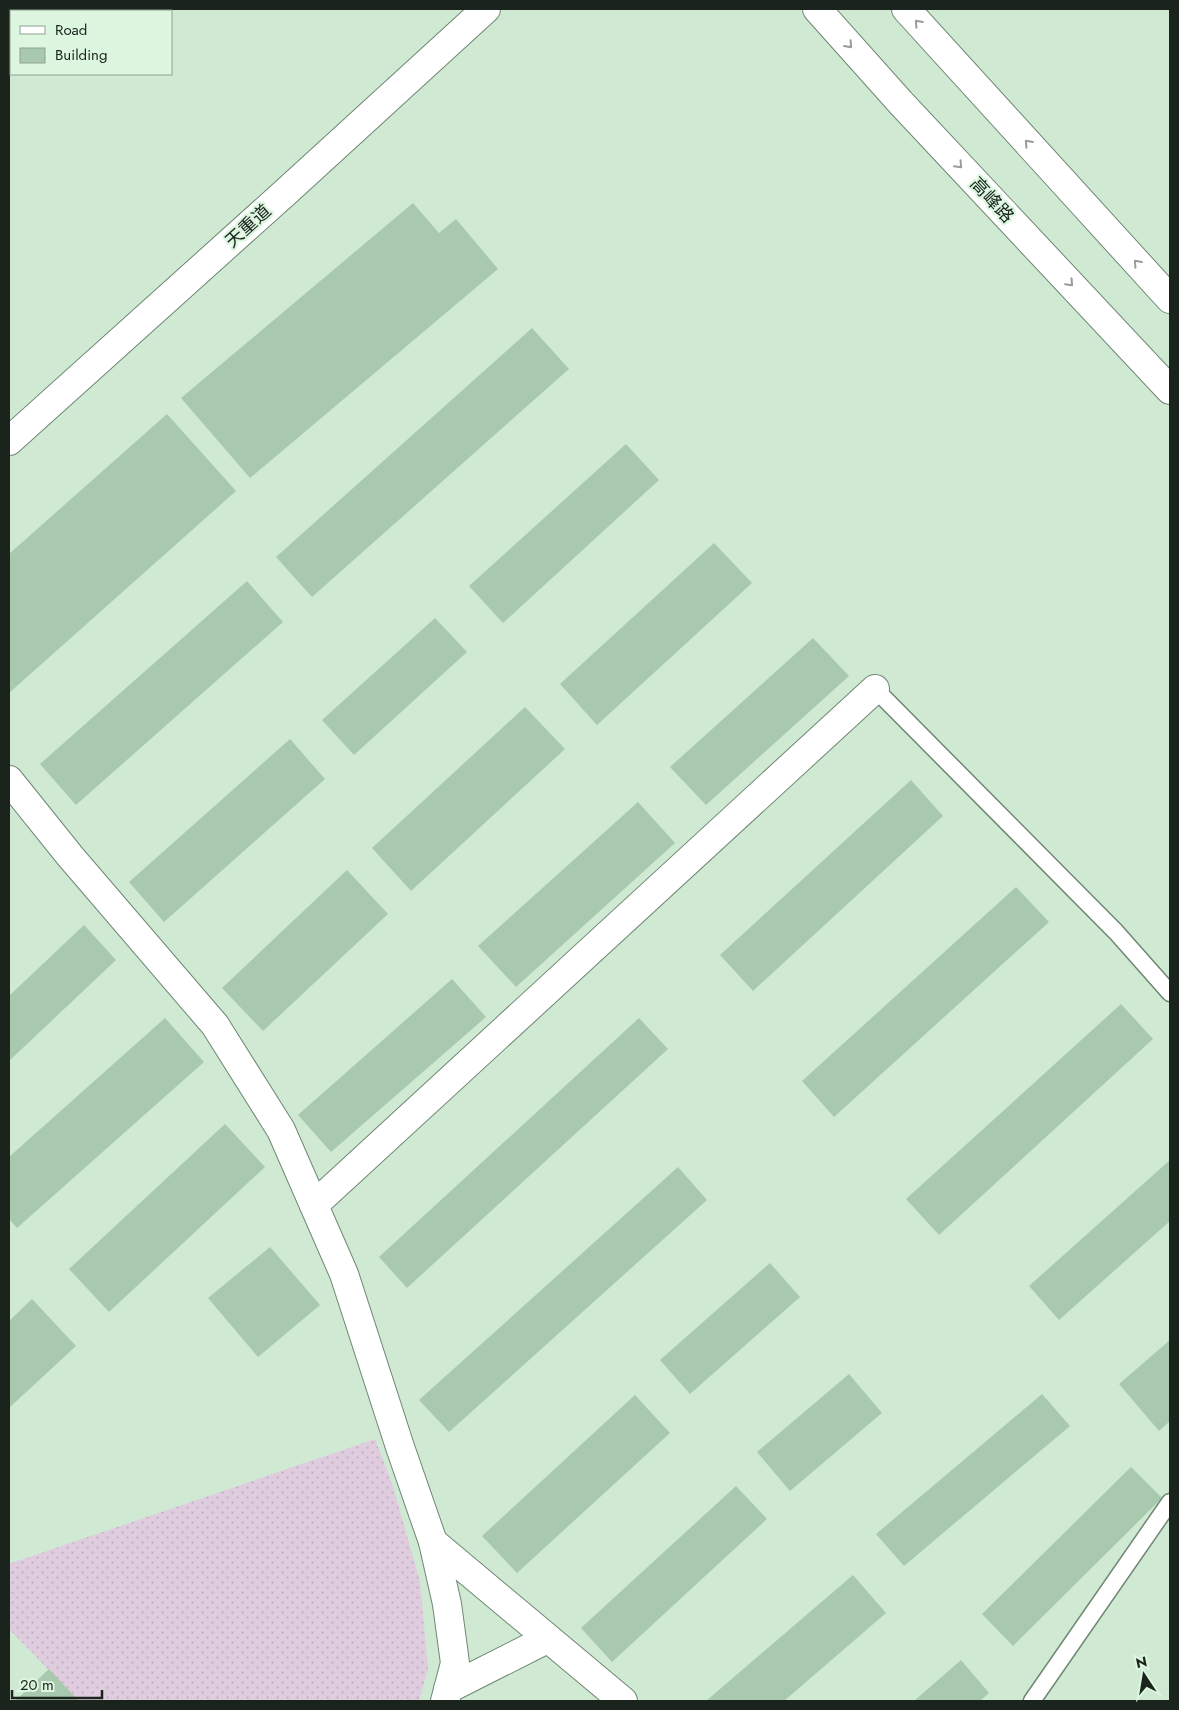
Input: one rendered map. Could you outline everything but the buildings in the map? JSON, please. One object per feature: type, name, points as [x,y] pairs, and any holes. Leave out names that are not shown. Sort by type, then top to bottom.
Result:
[{"type":"street","name":"天重道","points":[[9,441],[486,9]]},
{"type":"street","name":"高峰路","points":[[816,9],[901,103],[1170,390]]},
{"type":"street","points":[[906,9],[1170,299]]},
{"type":"street","points":[[314,1205],[874,689]]},
{"type":"street","points":[[9,780],[70,856],[215,1025],[282,1130],[344,1274],[433,1542],[447,1604],[455,1663],[446,1695]]},
{"type":"street","points":[[433,1542],[623,1701]]},
{"type":"street","points":[[446,1695],[548,1639]]},
{"type":"lane","points":[[874,689],[1116,932],[1170,993]]},
{"type":"lane","points":[[1032,1701],[1170,1502]]},
{"type":"shaded area","points":[[375,1439],[393,1486],[420,1582],[428,1669],[419,1701],[79,1701],[9,1629],[9,1564]]}]
